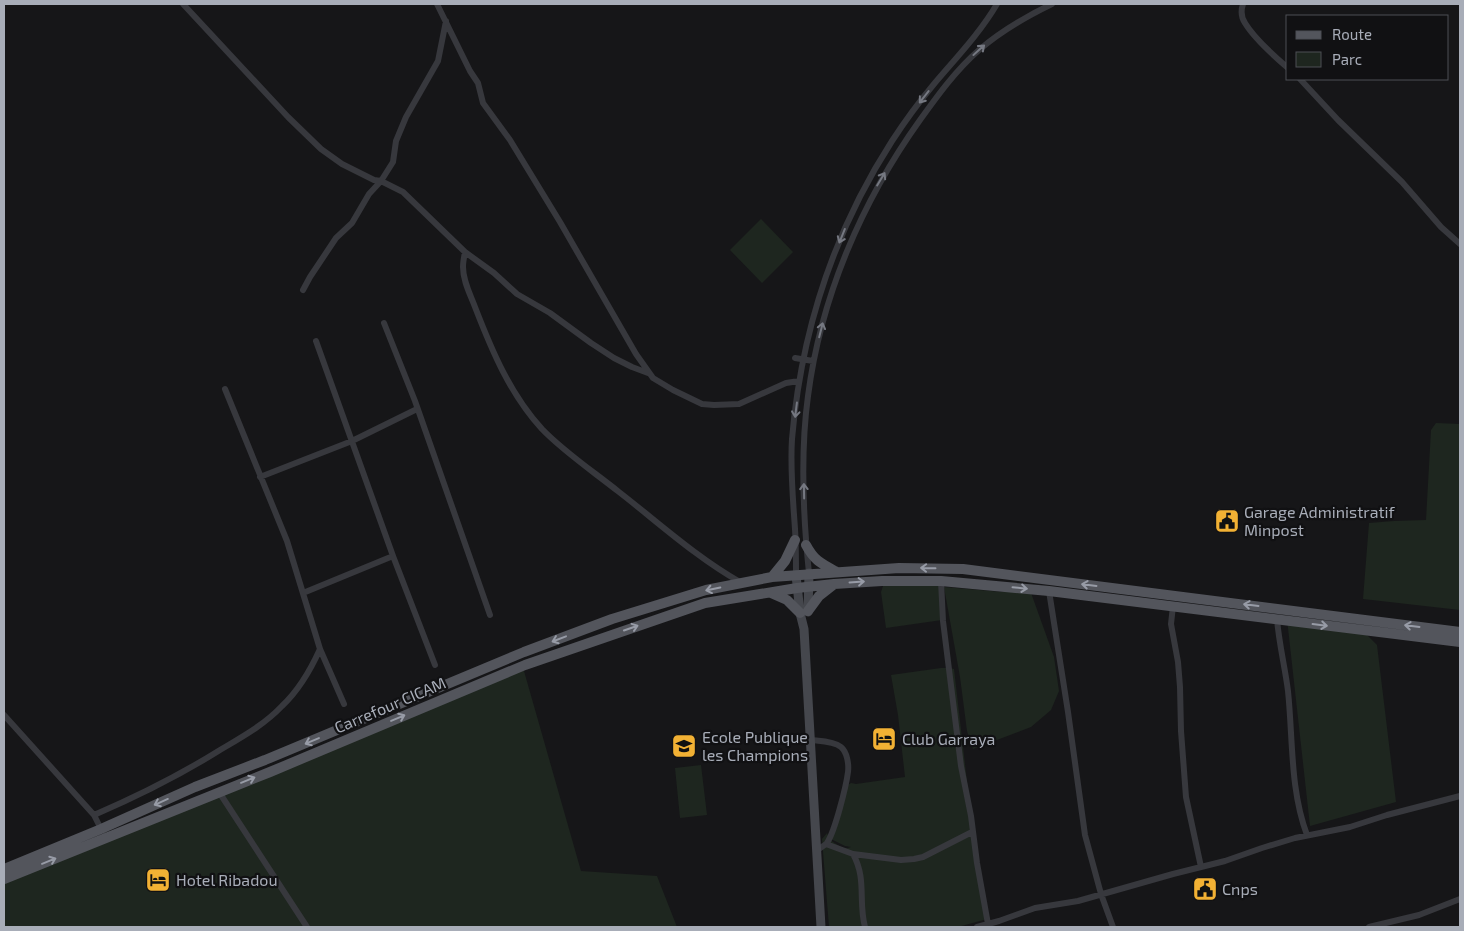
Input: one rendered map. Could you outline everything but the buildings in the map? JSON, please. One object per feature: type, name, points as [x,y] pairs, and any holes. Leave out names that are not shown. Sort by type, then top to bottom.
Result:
[{"type":"main road","points":[[772,577],[785,561],[795,540]]},
{"type":"main road","points":[[806,544],[814,559],[836,572]]},
{"type":"main road","points":[[4,869],[196,787],[524,652],[612,619],[706,590],[772,577],[900,568],[971,570],[1460,632]]},
{"type":"main road","name":"Carrefour CICAM","points":[[4,879],[525,665],[704,603],[770,592],[834,584],[882,581],[941,581],[1049,591],[1460,642]]},
{"type":"main road","points":[[770,592],[787,600],[804,612],[834,584]]},
{"type":"street","points":[[183,4],[288,116],[322,149],[342,164],[403,192],[465,252],[494,273],[517,294],[550,313],[591,343],[632,367],[650,374]]},
{"type":"street","points":[[436,4],[478,83],[483,103],[506,134],[636,354],[650,374],[657,381],[673,390],[702,404],[714,405],[739,404],[786,383],[799,381]]},
{"type":"street","points":[[804,612],[796,588],[792,498],[792,440],[799,381],[799,358],[822,285],[846,225],[876,167],[914,110],[967,46],[991,15],[997,4]]},
{"type":"street","points":[[821,927],[804,629],[804,612],[809,587],[804,446],[813,361],[840,267],[877,186],[902,145],[935,100],[977,52],[1006,29],[1052,4]]},
{"type":"street","points":[[1243,4],[1241,9],[1244,22],[1286,66]]},
{"type":"street","points":[[303,290],[336,238],[352,223],[366,198],[381,181],[392,162],[396,141],[406,117],[438,61],[446,21]]},
{"type":"street","points":[[1301,80],[1338,120],[1402,182],[1441,227],[1460,244]]},
{"type":"street","points":[[465,252],[463,268],[466,286],[483,330],[502,371],[532,418],[569,452],[676,538],[719,570],[741,583]]},
{"type":"street","points":[[384,323],[417,409],[490,615]]},
{"type":"street","points":[[316,341],[393,556],[435,665]]},
{"type":"street","points":[[799,358],[813,361]]},
{"type":"street","points":[[225,389],[287,541],[320,649],[344,704]]},
{"type":"street","points":[[260,477],[352,441],[417,409]]},
{"type":"street","points":[[303,593],[393,556]]},
{"type":"street","points":[[941,581],[943,621],[961,766],[971,816],[976,863],[988,924]]},
{"type":"street","points":[[1049,591],[1067,703],[1084,834],[1101,894],[1113,927]]},
{"type":"street","points":[[1173,606],[1172,624],[1179,670],[1186,796],[1201,867]]},
{"type":"street","points":[[1277,619],[1279,646],[1288,690],[1298,800],[1307,835]]},
{"type":"street","points":[[94,815],[129,800],[191,768],[259,727],[284,705],[312,668],[320,649]]},
{"type":"street","points":[[4,715],[94,815],[101,829]]},
{"type":"street","points":[[811,740],[840,745],[847,758],[848,771],[833,830],[826,844],[817,850]]},
{"type":"street","points":[[219,792],[307,927]]},
{"type":"street","points":[[977,927],[1035,908],[1078,901],[1225,861],[1307,835],[1350,827],[1460,796]]},
{"type":"street","points":[[826,844],[853,854],[901,860],[914,859],[923,857],[972,832]]},
{"type":"street","points":[[853,854],[861,872],[862,908],[865,927]]},
{"type":"street","points":[[1369,927],[1419,915],[1460,899]]},
{"type":"green space","points":[[761,219],[793,252],[762,283],[730,250]]},
{"type":"green space","points":[[1436,423],[1460,424],[1460,610],[1363,599],[1369,523],[1426,520],[1431,430]]},
{"type":"green space","points":[[884,583],[940,585],[942,620],[886,628],[881,592]]},
{"type":"green space","points":[[944,587],[1002,592],[1030,590],[1054,657],[1059,691],[1051,710],[1031,727],[973,749],[967,731],[960,677]]},
{"type":"green space","points":[[1287,619],[1363,631],[1377,645],[1396,802],[1310,826]]},
{"type":"green space","points":[[522,664],[581,871],[657,876],[677,927],[4,927],[4,877]]},
{"type":"green space","points":[[941,668],[954,669],[972,825],[987,919],[958,927],[829,927],[822,839],[827,833],[830,840],[844,849],[851,847],[831,839],[846,786],[851,783],[856,784],[905,777],[891,675]]},
{"type":"green space","points":[[701,765],[707,815],[680,818],[675,768]]},
{"type":"place","name":"Garage Administratif Minpost","points":[[1227,521]]},
{"type":"place","name":"Club Garraya","points":[[884,739]]},
{"type":"place","name":"Ecole Publique les Champions","points":[[684,746]]},
{"type":"place","name":"Hotel Ribadou","points":[[158,880]]},
{"type":"place","name":"Cnps","points":[[1205,889]]}]
